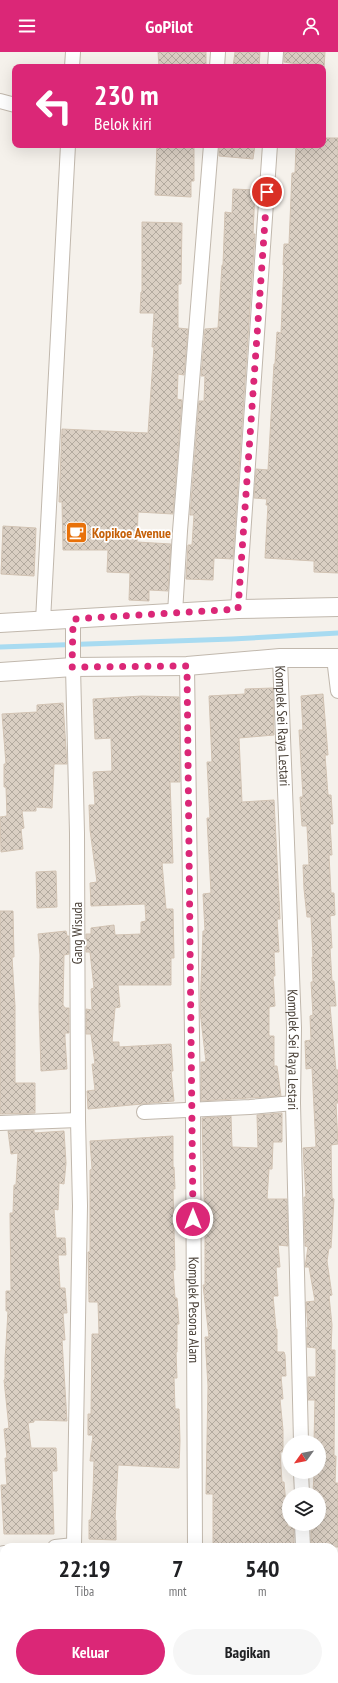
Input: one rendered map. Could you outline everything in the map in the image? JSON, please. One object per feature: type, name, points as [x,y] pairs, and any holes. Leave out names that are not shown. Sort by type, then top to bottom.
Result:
[{"type":"street","points":[[72,64],[73,52]]},
{"type":"street","points":[[217,64],[218,52]]},
{"type":"street","points":[[275,64],[276,52]]},
{"type":"street","points":[[0,101],[12,104]]},
{"type":"street","points":[[43,621],[68,148]]},
{"type":"street","points":[[175,613],[210,148]]},
{"type":"street","points":[[238,609],[270,148]]},
{"type":"street","points":[[0,623],[73,621],[238,609],[338,607]]},
{"type":"street","name":"Gang Wisuda","points":[[73,621],[72,667],[77,833],[78,1120],[80,1206],[74,1543]]},
{"type":"street","points":[[0,672],[72,667],[187,666],[280,658],[336,658],[338,691]]},
{"type":"street","name":"Komplek Sei Raya Lestari","points":[[280,658],[294,1028],[293,1103],[300,1435]]},
{"type":"street","name":"Komplek Pesona Alam","points":[[187,666],[193,1110],[194,1543]]},
{"type":"street","points":[[144,1112],[250,1107],[293,1103]]},
{"type":"street","points":[[0,1123],[78,1120]]},
{"type":"street","points":[[302,1531],[303,1543]]},
{"type":"building","points":[[158,52],[206,52],[206,64],[159,64]]},
{"type":"building","points":[[235,52],[260,52],[259,64],[233,64]]},
{"type":"building","points":[[284,52],[325,52],[324,64],[297,64],[284,62]]},
{"type":"building","points":[[326,138],[338,138],[338,573],[314,572],[314,561],[265,558],[268,505],[266,505],[267,499],[254,498],[256,469],[268,470],[277,332],[281,333],[284,244],[289,244],[292,173],[295,173],[296,148],[326,148]]},
{"type":"building","points":[[157,148],[194,148],[194,181],[191,181],[191,197],[155,195]]},
{"type":"building","points":[[219,148],[255,148],[253,159],[219,156]]},
{"type":"building","points":[[233,189],[255,190],[253,234],[255,234],[233,559],[214,558],[213,580],[186,579],[188,545],[192,545],[194,515],[190,515],[199,401],[204,401],[205,376],[201,376],[205,329],[218,328],[225,212],[232,213]]},
{"type":"building","points":[[142,222],[182,223],[181,284],[178,284],[178,328],[188,329],[184,375],[178,374],[177,399],[182,400],[173,514],[138,512],[137,542],[171,544],[168,591],[149,590],[149,601],[129,600],[130,573],[107,572],[108,550],[63,550],[62,502],[59,502],[62,429],[148,433],[154,347],[152,347],[154,313],[140,313],[142,292]]},
{"type":"building","points":[[3,526],[36,528],[34,576],[1,574]]},
{"type":"building","points":[[273,688],[274,735],[239,738],[242,802],[274,800],[280,919],[277,919],[279,952],[274,952],[275,976],[273,976],[275,1006],[269,1007],[269,1036],[274,1036],[274,1066],[277,1066],[281,1096],[201,1101],[201,1062],[206,1062],[200,1011],[203,931],[205,931],[203,894],[211,893],[207,818],[210,818],[207,762],[212,762],[209,696],[245,694],[245,689]]},
{"type":"building","points":[[323,694],[328,755],[325,755],[328,795],[331,795],[333,824],[330,824],[332,855],[329,855],[331,893],[334,893],[335,915],[330,916],[332,948],[330,948],[332,981],[334,981],[336,1006],[330,1006],[336,1070],[338,1070],[338,1103],[336,1103],[338,1144],[331,1145],[332,1198],[334,1199],[331,1248],[329,1248],[327,1261],[332,1295],[329,1296],[332,1325],[331,1350],[335,1350],[334,1456],[336,1456],[335,1483],[338,1483],[338,1543],[311,1543],[311,1531],[326,1531],[326,1487],[313,1487],[314,1479],[326,1479],[326,1435],[314,1435],[315,1400],[308,1400],[308,1377],[316,1377],[316,1348],[307,1347],[307,1327],[308,1328],[306,1302],[315,1301],[309,1267],[305,1267],[308,1247],[305,1246],[304,1197],[306,1197],[303,1148],[316,1147],[312,1068],[306,1069],[305,1041],[311,1040],[310,1016],[313,1015],[311,982],[313,982],[313,957],[311,917],[307,917],[304,889],[303,865],[309,865],[307,826],[302,826],[300,797],[303,797],[299,730],[303,730],[301,696]]},
{"type":"building","points":[[142,696],[179,697],[180,782],[170,782],[173,863],[162,863],[166,909],[173,909],[174,958],[171,958],[171,985],[118,985],[120,1007],[115,1008],[112,1042],[119,1042],[119,1047],[171,1044],[173,1071],[171,1071],[174,1101],[88,1109],[87,1091],[95,1090],[92,1064],[95,1064],[91,1034],[86,1034],[86,1009],[92,1010],[91,989],[94,988],[90,952],[86,952],[86,934],[91,934],[91,928],[114,925],[115,935],[141,934],[141,922],[146,921],[145,904],[91,906],[90,883],[97,882],[90,830],[89,805],[95,805],[93,772],[112,771],[111,738],[95,739],[93,699]]},
{"type":"building","points":[[63,703],[67,764],[54,764],[52,808],[36,807],[36,811],[22,811],[24,828],[21,829],[23,849],[1,852],[0,817],[7,816],[6,787],[4,787],[4,764],[6,764],[2,714],[37,712],[37,705]]},
{"type":"building","points":[[56,871],[57,907],[37,908],[36,872]]},
{"type":"building","points":[[0,911],[13,911],[14,957],[12,957],[15,1006],[15,1083],[35,1083],[35,1113],[0,1114]]},
{"type":"building","points":[[66,931],[67,936],[69,936],[69,954],[64,955],[63,1005],[65,1008],[69,1008],[69,1033],[65,1033],[67,1069],[41,1071],[39,1006],[40,955],[38,934]]},
{"type":"building","points":[[282,1113],[282,1142],[273,1142],[272,1169],[269,1169],[267,1199],[287,1199],[288,1246],[278,1245],[280,1267],[276,1267],[278,1296],[273,1296],[277,1329],[277,1352],[284,1352],[286,1376],[281,1376],[283,1399],[280,1399],[283,1435],[282,1452],[280,1452],[282,1482],[284,1482],[284,1487],[282,1487],[282,1531],[294,1531],[294,1543],[213,1543],[213,1494],[206,1494],[208,1386],[205,1337],[209,1337],[203,1285],[205,1285],[205,1231],[202,1118],[231,1116],[232,1147],[258,1148],[257,1115]]},
{"type":"building","points":[[34,1130],[34,1133],[64,1131],[66,1163],[64,1184],[59,1183],[58,1210],[54,1209],[56,1238],[65,1238],[66,1255],[58,1255],[60,1288],[65,1288],[67,1313],[63,1313],[65,1340],[62,1340],[67,1421],[34,1420],[34,1422],[28,1423],[31,1448],[56,1448],[57,1471],[52,1471],[54,1534],[4,1534],[1,1485],[7,1485],[5,1458],[7,1458],[4,1429],[9,1428],[4,1380],[8,1311],[6,1311],[6,1291],[11,1291],[10,1213],[13,1213],[14,1185],[16,1185],[18,1153],[11,1154],[8,1131]]},
{"type":"building","points":[[173,1136],[175,1189],[173,1189],[175,1270],[173,1270],[179,1324],[177,1324],[177,1378],[174,1378],[175,1409],[179,1409],[179,1468],[118,1465],[115,1520],[116,1540],[89,1539],[89,1520],[91,1520],[94,1461],[90,1461],[93,1435],[88,1435],[88,1414],[91,1414],[92,1334],[99,1334],[98,1302],[89,1302],[88,1252],[90,1252],[90,1170],[92,1169],[90,1141]]},
{"type":"waterway","points":[[0,647],[232,639],[338,633]]},
{"type":"place","name":"Kopikoe Avenue","points":[[77,533]]},
{"type":"route","points":[[193,1219],[187,666],[72,667],[73,623],[74,619],[238,609],[267,192]]}]
